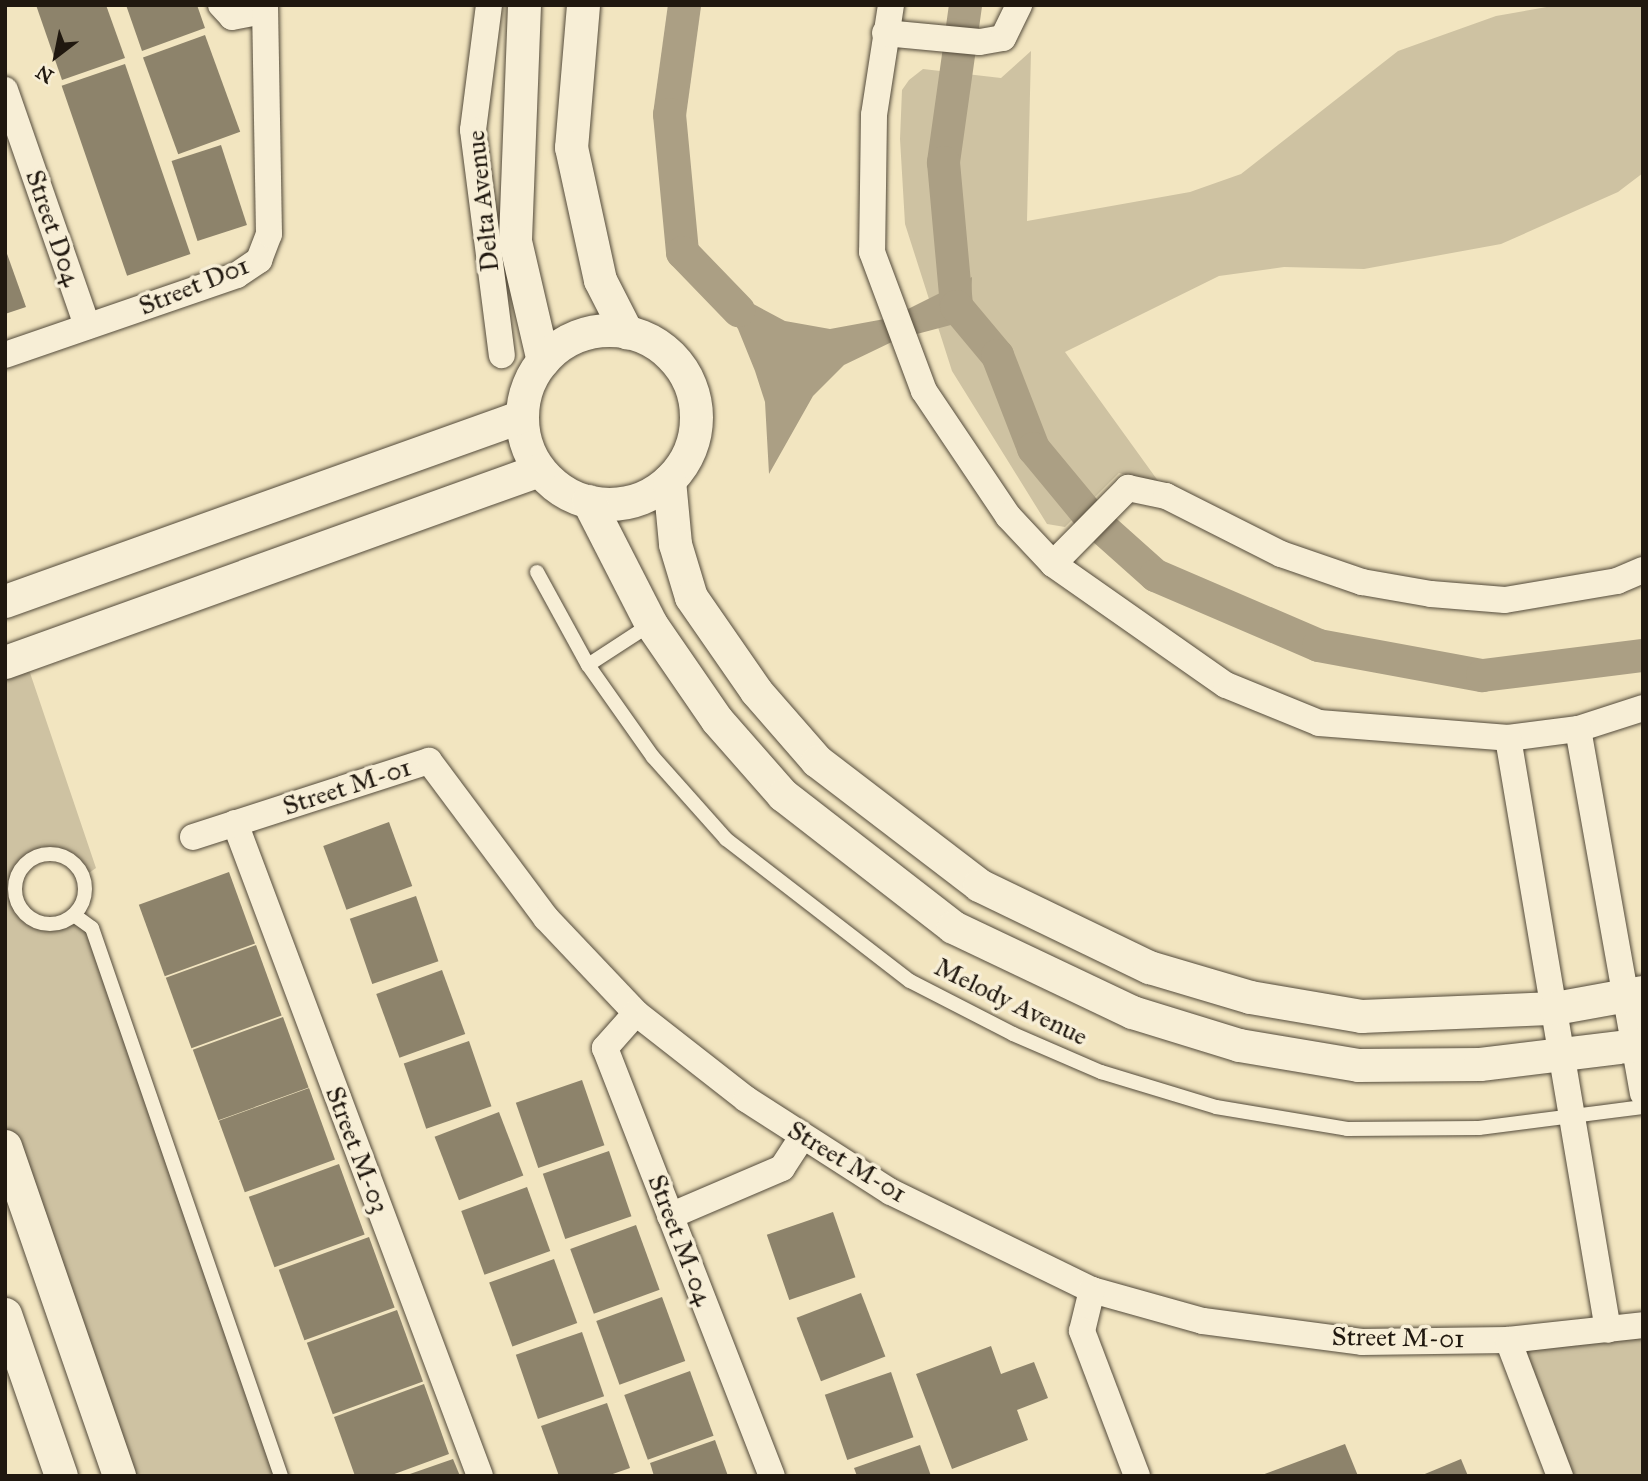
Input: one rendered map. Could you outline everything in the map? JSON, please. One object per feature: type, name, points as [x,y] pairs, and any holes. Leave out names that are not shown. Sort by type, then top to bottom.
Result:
[{"type":"street","points":[[221,5],[232,17],[265,8]]},
{"type":"street","name":"Delta Avenue","points":[[489,5],[473,130],[500,244],[502,355]]},
{"type":"street","points":[[524,5],[500,244],[542,361]]},
{"type":"street","points":[[583,5],[571,147],[600,279],[627,333]]},
{"type":"street","points":[[891,5],[873,129],[872,252],[923,391],[1008,516],[1053,564],[1226,685],[1319,723],[1508,738],[1578,729],[1643,708]]},
{"type":"street","points":[[885,33],[980,42],[1003,38],[1019,5]]},
{"type":"street","name":"Street D01","points":[[5,355],[237,275],[259,260],[269,234],[265,8]]},
{"type":"street","name":"Street D04","points":[[5,90],[87,326]]},
{"type":"street","points":[[588,501],[635,500],[669,481],[694,442],[692,387],[658,345],[627,333],[582,334],[542,361],[528,387],[522,416],[539,470],[588,501],[651,624],[718,720],[783,795],[953,927],[1050,977],[1132,1012],[1238,1045],[1358,1065],[1480,1064],[1639,1045]]},
{"type":"street","points":[[5,601],[522,416]]},
{"type":"street","points":[[5,662],[539,470]]},
{"type":"street","points":[[669,481],[675,544],[691,597],[756,691],[817,761],[979,886],[1149,967],[1250,997],[1361,1016],[1555,1008],[1634,994]]},
{"type":"street","points":[[1053,564],[1113,499],[1128,488],[1166,496],[1281,554],[1362,582],[1431,594],[1505,600],[1617,581],[1643,570]]},
{"type":"street","points":[[1578,729],[1634,994],[1643,1093]]},
{"type":"street","points":[[1508,738],[1608,1330]]},
{"type":"street","name":"Street M-01","points":[[193,837],[429,761],[546,918],[636,1013],[803,1137],[891,1192],[1092,1290],[1203,1321],[1362,1342],[1508,1340],[1643,1325]]},
{"type":"street","name":"Street M-03","points":[[235,823],[480,1476]]},
{"type":"street","name":"Street M-04","points":[[636,1013],[605,1048],[772,1476]]},
{"type":"street","points":[[670,1216],[782,1168],[803,1137]]},
{"type":"street","points":[[5,1146],[119,1476]]},
{"type":"street","points":[[1092,1290],[1083,1331],[1137,1476]]},
{"type":"street","points":[[5,1314],[61,1476]]},
{"type":"street","points":[[1508,1340],[1560,1476]]},
{"type":"lane","name":"Melody Avenue","points":[[537,572],[588,666],[653,757],[726,839],[910,981],[1013,1034],[1101,1072],[1216,1107],[1347,1129],[1479,1128],[1643,1107]]},
{"type":"lane","points":[[588,666],[651,624]]},
{"type":"lane","points":[[43,854],[77,866],[85,885],[74,915],[43,923],[22,910],[14,885],[23,866],[43,854]]},
{"type":"lane","points":[[74,915],[92,928],[281,1476]]},
{"type":"shaded area","points":[[1558,5],[1643,5],[1643,173],[1618,192],[1501,244],[1364,269],[1284,267],[1219,276],[1065,352],[1161,485],[1119,473],[1065,527],[1047,524],[952,371],[905,224],[900,139],[902,90],[909,80],[923,69],[1001,78],[1031,51],[1027,221],[1190,192],[1241,174],[1398,51],[1496,16]]},
{"type":"shaded area","points":[[972,277],[971,302],[990,322],[966,321],[898,339],[844,365],[813,396],[769,474],[765,402],[755,371],[738,329],[705,278],[785,321],[830,329],[890,318]]},
{"type":"shaded area","points":[[24,655],[96,868],[83,877],[70,860],[43,854],[23,866],[16,897],[22,910],[42,923],[74,915],[92,928],[281,1476],[119,1476],[5,1146],[5,662]]},
{"type":"shaded area","points":[[1643,1325],[1643,1476],[1560,1476],[1508,1340]]},
{"type":"building","points":[[36,5],[106,5],[125,58],[62,80]]},
{"type":"building","points":[[126,5],[197,5],[205,28],[142,51]]},
{"type":"building","points":[[205,35],[240,132],[178,154],[143,58]]},
{"type":"building","points":[[125,64],[190,254],[127,276],[62,86]]},
{"type":"building","points":[[221,145],[247,225],[198,241],[172,161]]},
{"type":"building","points":[[5,252],[26,307],[5,314]]},
{"type":"building","points":[[389,822],[412,886],[346,910],[323,846]]},
{"type":"building","points":[[229,872],[255,943],[165,976],[139,905]]},
{"type":"building","points":[[416,896],[438,961],[372,984],[350,919]]},
{"type":"building","points":[[256,945],[282,1015],[191,1048],[166,978]]},
{"type":"building","points":[[442,970],[465,1034],[399,1058],[376,994]]},
{"type":"building","points":[[283,1017],[309,1087],[218,1120],[193,1050]]},
{"type":"building","points":[[469,1041],[491,1106],[426,1129],[404,1063]]},
{"type":"building","points":[[582,1080],[604,1145],[538,1168],[516,1103]]},
{"type":"building","points":[[309,1088],[335,1159],[245,1192],[219,1121]]},
{"type":"building","points":[[499,1112],[523,1175],[459,1200],[435,1137]]},
{"type":"building","points":[[609,1151],[631,1216],[565,1239],[543,1174]]},
{"type":"building","points":[[339,1164],[365,1234],[274,1267],[249,1197]]},
{"type":"building","points":[[527,1187],[550,1251],[484,1275],[461,1211]]},
{"type":"building","points":[[833,1212],[855,1277],[789,1300],[767,1235]]},
{"type":"building","points":[[636,1225],[660,1290],[594,1314],[570,1249]]},
{"type":"building","points":[[369,1237],[395,1307],[304,1340],[279,1270]]},
{"type":"building","points":[[554,1259],[577,1323],[512,1346],[489,1283]]},
{"type":"building","points":[[861,1293],[885,1356],[821,1381],[797,1318]]},
{"type":"building","points":[[662,1297],[685,1361],[619,1385],[596,1321]]},
{"type":"building","points":[[397,1310],[423,1381],[333,1414],[307,1343]]},
{"type":"building","points":[[582,1332],[604,1396],[538,1419],[516,1355]]},
{"type":"building","points":[[991,1346],[1001,1374],[1034,1362],[1048,1398],[1017,1410],[1028,1440],[952,1469],[916,1374]]},
{"type":"building","points":[[690,1371],[714,1436],[648,1460],[624,1395]]},
{"type":"building","points":[[891,1372],[913,1437],[847,1460],[825,1395]]},
{"type":"building","points":[[424,1384],[449,1454],[389,1476],[355,1476],[334,1417]]},
{"type":"building","points":[[607,1403],[630,1468],[607,1476],[559,1476],[541,1426]]},
{"type":"building","points":[[715,1440],[728,1476],[654,1476],[650,1463]]},
{"type":"building","points":[[1345,1444],[1358,1476],[1262,1476],[1262,1475]]},
{"type":"building","points":[[920,1445],[931,1476],[857,1476],[854,1468]]},
{"type":"building","points":[[453,1459],[460,1476],[407,1476],[407,1475]]},
{"type":"building","points":[[1461,1459],[1468,1476],[1420,1476]]},
{"type":"waterway","points":[[684,5],[669,114],[682,252],[738,310]]},
{"type":"waterway","points":[[965,5],[943,162],[956,306],[997,355],[1033,448],[1091,518],[1155,575],[1318,645],[1482,675],[1643,655]]}]
